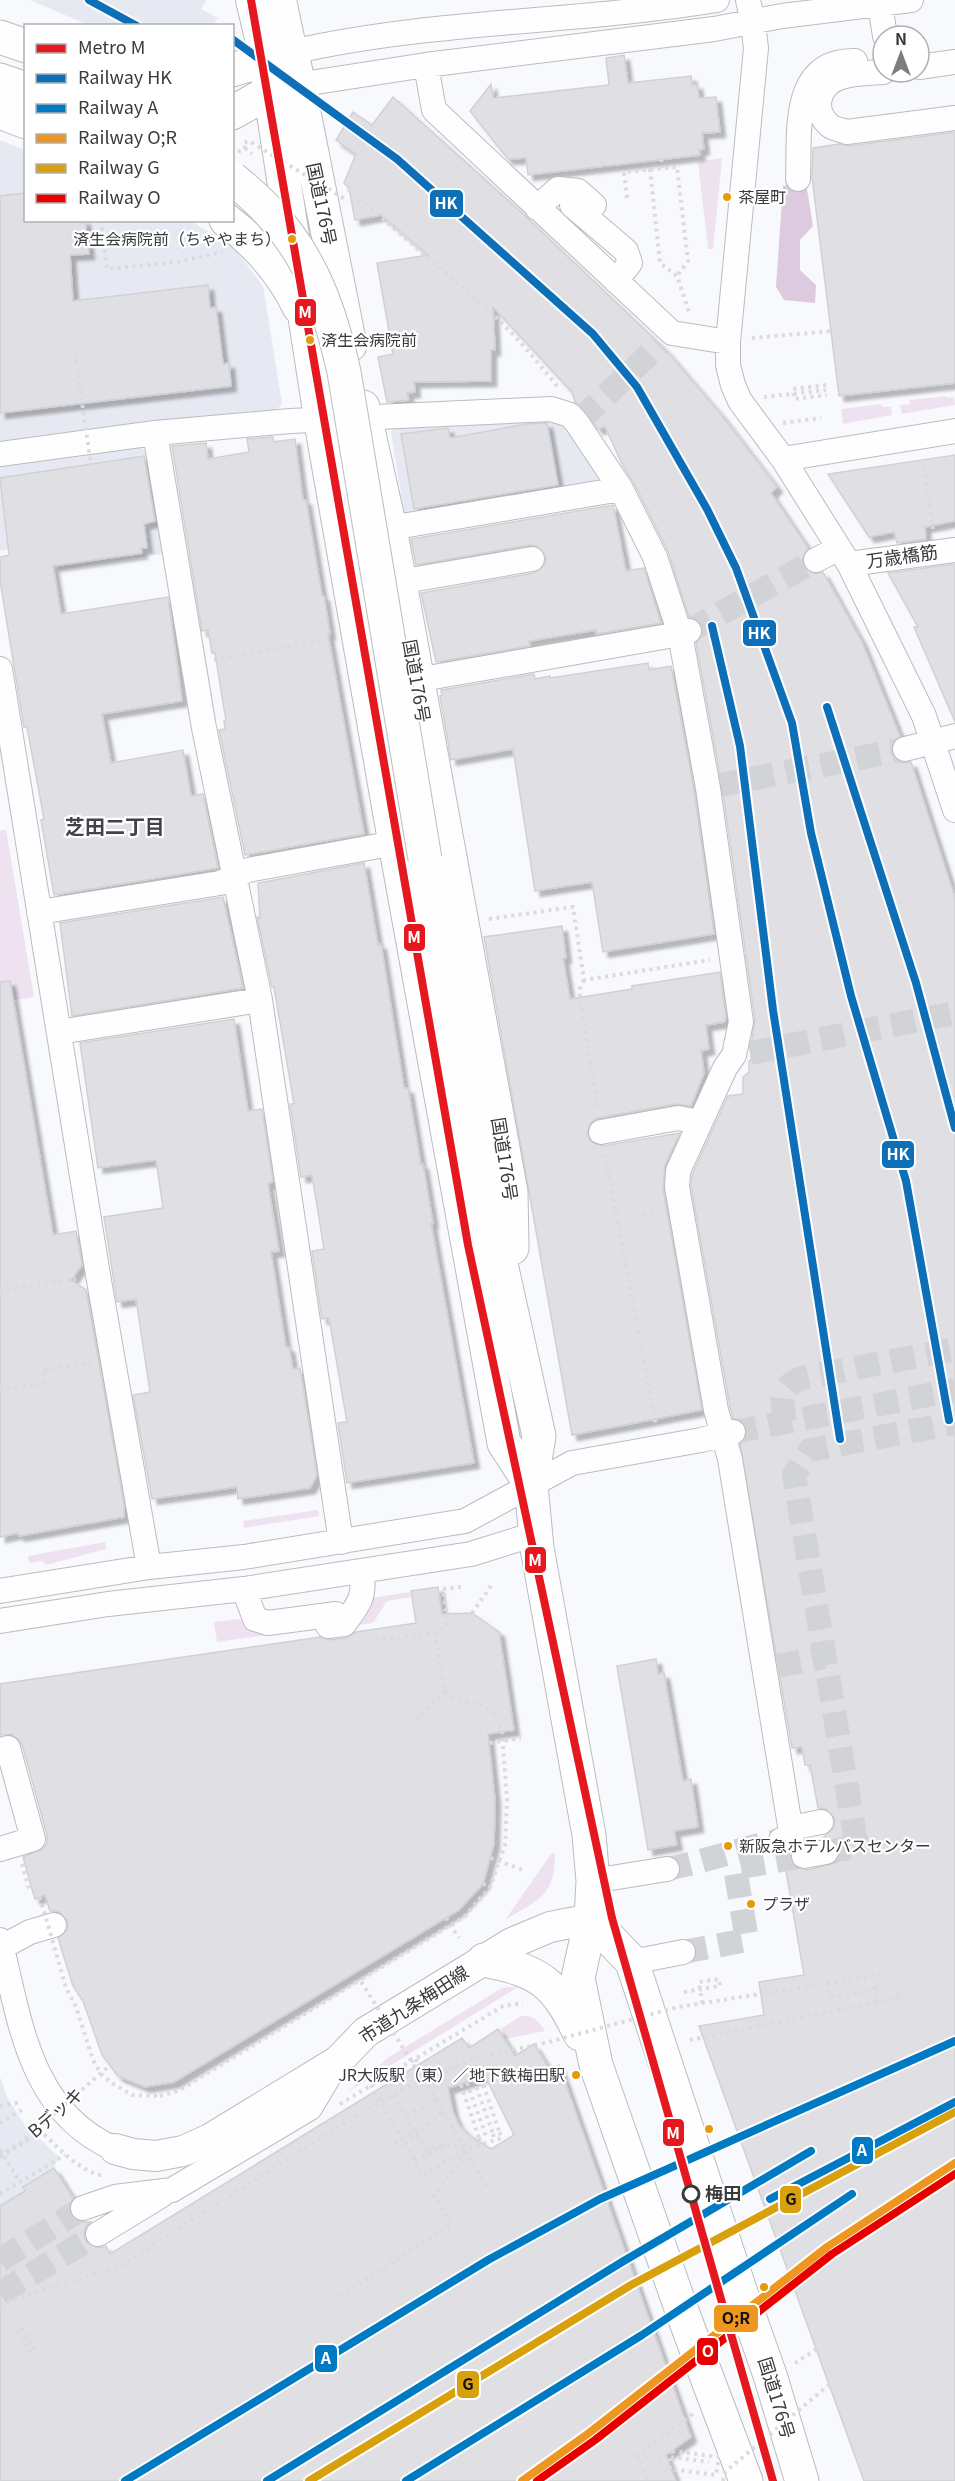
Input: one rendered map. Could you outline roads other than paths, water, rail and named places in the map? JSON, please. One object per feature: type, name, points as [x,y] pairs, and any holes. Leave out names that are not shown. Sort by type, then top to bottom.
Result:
[{"type":"highway","points":[[0,37],[24,45]]},
{"type":"highway","points":[[234,69],[279,56]]},
{"type":"highway","name":"国道176号","points":[[279,56],[307,325],[321,419],[395,843],[504,1443],[531,1485]]},
{"type":"highway","points":[[0,80],[24,88]]},
{"type":"highway","points":[[234,112],[284,88]]},
{"type":"highway","name":"国道176号","points":[[284,88],[374,417],[416,680],[511,1192],[513,1313]]},
{"type":"highway","points":[[0,112],[24,121]]},
{"type":"highway","name":"国道176号","points":[[234,180],[269,212],[292,238],[310,269],[328,308],[344,372],[424,858],[486,1196],[539,1436],[531,1485],[535,1534],[589,1835],[593,1881],[591,1919],[578,1978],[600,2076],[683,2314],[746,2481]]},
{"type":"highway","name":"国道176号","points":[[229,235],[257,247],[272,264],[297,303],[307,325]]},
{"type":"highway","name":"国道176号","points":[[591,1919],[632,1962],[770,2375],[802,2481]]},
{"type":"highway","points":[[483,1960],[525,1970],[550,1987],[560,1997],[600,2076]]},
{"type":"main road","points":[[251,0],[279,56]]},
{"type":"main road","points":[[279,56],[281,0]]},
{"type":"main road","name":"市道九条梅田線","points":[[115,2150],[156,2156],[183,2151],[210,2139],[338,2061],[366,2032],[512,1943],[550,1927],[591,1919]]},
{"type":"street","points":[[279,56],[336,42],[380,36],[491,23],[589,16],[717,0]]},
{"type":"street","points":[[284,88],[750,11],[782,16],[911,0]]},
{"type":"street","points":[[880,4],[883,24]]},
{"type":"street","points":[[750,11],[756,48],[728,342],[728,365],[733,385],[844,556],[924,716],[944,739],[955,810]]},
{"type":"street","points":[[798,179],[801,105],[808,84],[822,68],[840,61],[857,61],[871,66]]},
{"type":"street","points":[[931,65],[955,62]]},
{"type":"street","points":[[426,65],[434,110],[616,281],[666,339],[728,342]]},
{"type":"street","points":[[871,72],[840,77],[825,85],[819,98],[821,113],[830,126],[847,132],[955,118]]},
{"type":"street","points":[[537,208],[558,189],[578,191],[617,226]]},
{"type":"street","points":[[572,205],[626,251],[630,263],[616,281]]},
{"type":"street","points":[[0,454],[155,433],[321,419],[551,409],[576,419],[621,489],[655,557],[684,632],[711,787],[741,1022],[742,1054],[725,1068],[678,1171],[677,1187],[728,1433],[730,1459],[770,1667],[786,1834],[821,1822]]},
{"type":"street","points":[[783,459],[955,431]]},
{"type":"street","points":[[155,433],[204,728],[260,1000],[341,1542]]},
{"type":"street","points":[[390,528],[621,489]]},
{"type":"street","name":"万歳橋筋","points":[[816,560],[844,556],[946,551]]},
{"type":"street","points":[[399,582],[532,559]]},
{"type":"street","points":[[416,680],[684,632]]},
{"type":"street","points":[[0,669],[98,1275],[149,1567]]},
{"type":"street","points":[[905,748],[944,739]]},
{"type":"street","points":[[39,912],[220,883],[248,870],[395,843]]},
{"type":"street","points":[[59,1032],[260,1000]]},
{"type":"street","points":[[601,1132],[678,1118],[699,1122]]},
{"type":"street","points":[[0,1591],[149,1567],[244,1557],[465,1521],[572,1463],[728,1433]]},
{"type":"street","points":[[0,1621],[108,1604],[244,1589],[471,1554],[535,1534]]},
{"type":"street","points":[[292,1631],[344,1624],[360,1602],[364,1589],[362,1571]]},
{"type":"street","points":[[244,1589],[255,1619],[268,1623],[336,1614]]},
{"type":"street","points":[[0,1750],[8,1748],[33,1839],[11,1855]]},
{"type":"street","points":[[593,1881],[667,1869]]},
{"type":"street","points":[[56,1931],[34,1943],[1,1943],[8,2010],[46,2090],[64,2115],[95,2141],[115,2150]]},
{"type":"street","points":[[632,1962],[683,1952]]},
{"type":"street","points":[[98,2234],[310,2108],[338,2061]]},
{"type":"street","points":[[83,2208],[115,2197],[172,2190]]},
{"type":"tunnel","points":[[580,420],[660,344]]},
{"type":"tunnel","points":[[689,631],[816,560]]},
{"type":"tunnel","points":[[715,786],[905,749]]},
{"type":"tunnel","points":[[750,1053],[955,1013]]},
{"type":"tunnel","points":[[785,1422],[783,1395],[789,1385],[802,1378],[955,1349]]},
{"type":"tunnel","points":[[733,1432],[955,1390]]},
{"type":"tunnel","points":[[826,1852],[857,1847],[794,1475],[810,1450],[955,1423]]},
{"type":"tunnel","points":[[777,1666],[824,1657]]},
{"type":"tunnel","points":[[667,1869],[781,1840]]},
{"type":"tunnel","points":[[683,1952],[747,1940],[735,1868],[804,1856]]},
{"type":"tunnel","points":[[0,2260],[83,2208]]},
{"type":"tunnel","points":[[0,2293],[98,2234]]},
{"type":"metro line","name":"M","points":[[251,0],[468,1245],[612,1918],[773,2481]]},
{"type":"rail line","name":"HK","points":[[89,0],[133,24]]},
{"type":"rail line","name":"HK","points":[[234,40],[397,159],[593,334],[637,387],[707,509],[736,568],[792,723],[811,833],[851,996],[906,1181],[949,1420]]},
{"type":"rail line","name":"HK","points":[[712,626],[740,746],[773,1010],[840,1439]]},
{"type":"rail line","name":"HK","points":[[827,707],[916,983],[955,1128]]},
{"type":"rail line","name":"A","points":[[125,2481],[488,2260],[600,2199],[955,2041]]},
{"type":"rail line","name":"A","points":[[770,2199],[955,2102]]},
{"type":"rail line","name":"G","points":[[309,2481],[631,2285],[955,2112]]},
{"type":"rail line","name":"A","points":[[267,2481],[622,2262],[811,2151]]},
{"type":"rail line","name":"O;R","points":[[522,2481],[589,2433],[827,2247],[955,2163]]},
{"type":"rail line","name":"O","points":[[537,2481],[595,2440],[832,2254],[955,2174]]},
{"type":"rail line","name":"A","points":[[406,2481],[642,2335],[852,2194]]},
{"type":"place","name":"茶屋町","points":[[727,197]]},
{"type":"place","name":"済生会病院前（ちゃやまち）","points":[[292,239]]},
{"type":"place","name":"済生会病院前","points":[[310,340]]},
{"type":"place","name":"新阪急ホテルバスセンター","points":[[728,1846]]},
{"type":"place","name":"プラザ","points":[[751,1904]]},
{"type":"place","name":"JR大阪駅（東）／地下鉄梅田駅","points":[[576,2075]]},
{"type":"place","name":"梅田","points":[[691,2194]]},
{"type":"district","name":"芝田二丁目","points":[[115,827]]}]
